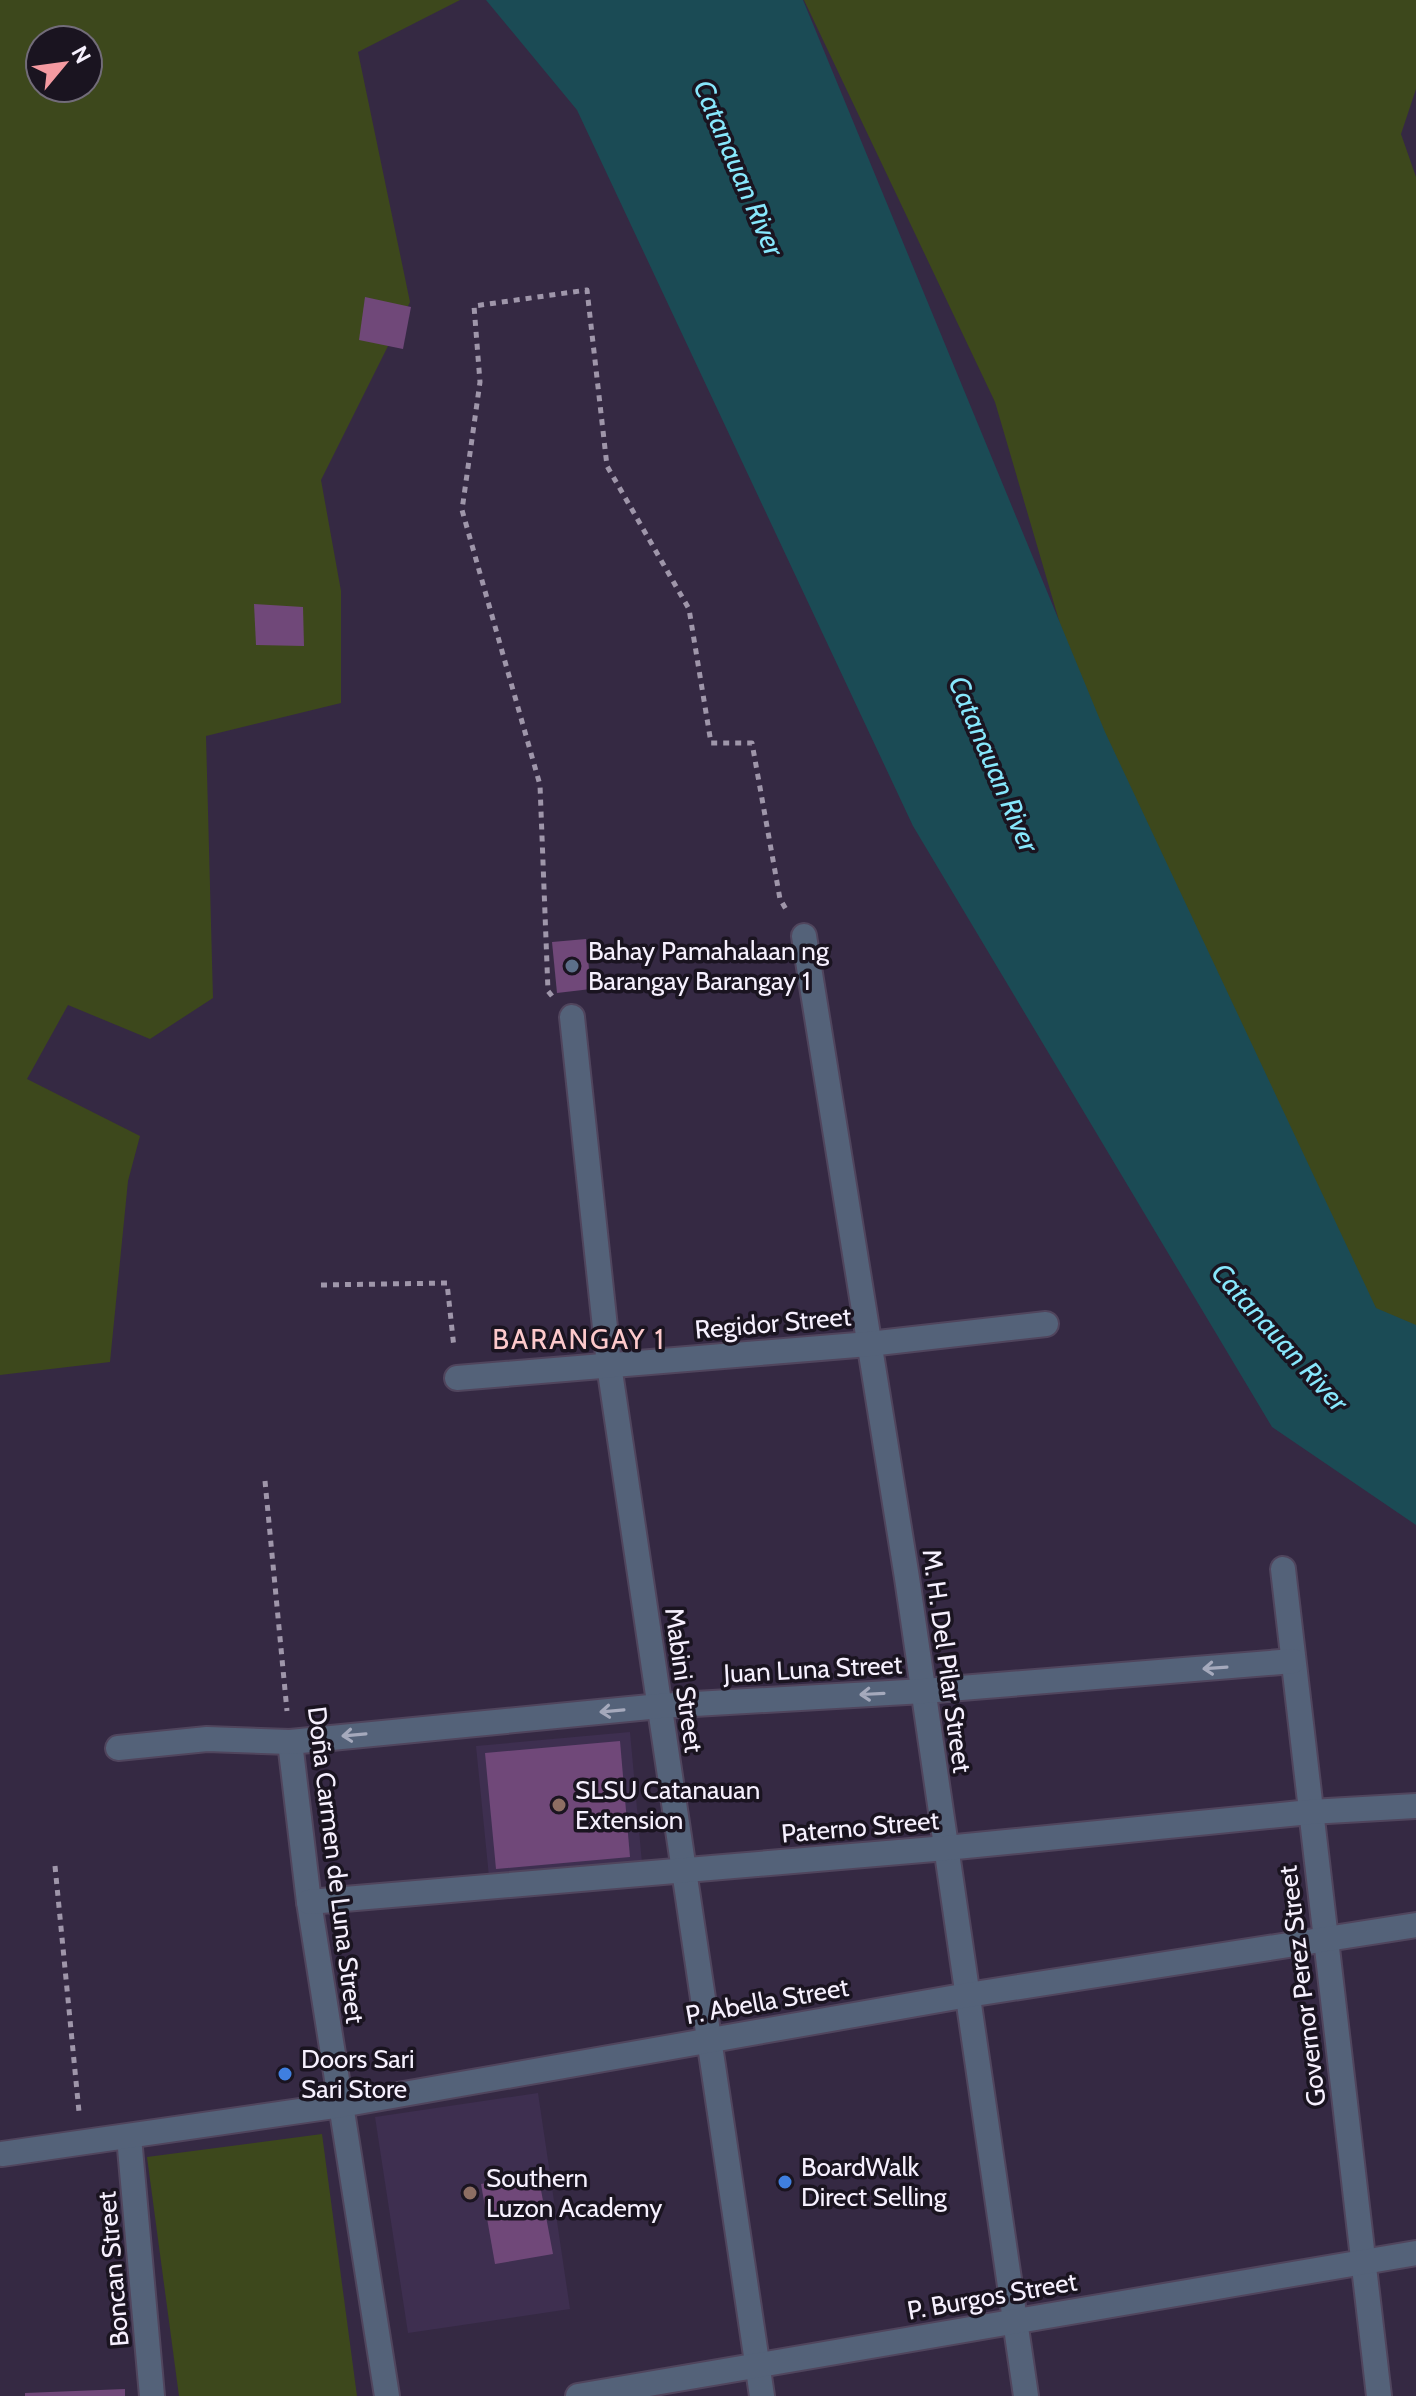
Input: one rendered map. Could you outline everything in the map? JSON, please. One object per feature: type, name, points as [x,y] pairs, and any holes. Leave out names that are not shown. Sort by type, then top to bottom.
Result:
[{"type":"street","name":"M. H. Del Pilar Street","points":[[804,936],[924,1691],[1026,2396]]},
{"type":"street","name":"Mabini Street","points":[[572,1017],[609,1365],[762,2396]]},
{"type":"street","name":"Regidor Street","points":[[457,1378],[869,1344],[1046,1324]]},
{"type":"street","name":"Governor Perez Street","points":[[1283,1569],[1379,2396]]},
{"type":"street","name":"Juan Luna Street","points":[[118,1748],[207,1739],[290,1742],[660,1706],[924,1691],[1293,1661]]},
{"type":"street","name":"Doña Carmen de Luna Street","points":[[290,1742],[309,1902],[387,2396]]},
{"type":"street","name":"Paterno Street","points":[[309,1902],[946,1848],[1310,1812],[1416,1806]]},
{"type":"street","name":"P. Abella Street","points":[[2,2154],[341,2105],[968,1995],[1416,1925]]},
{"type":"street","name":"Boncan Street","points":[[129,2137],[152,2396]]},
{"type":"street","name":"P. Burgos Street","points":[[578,2396],[1416,2253]]},
{"type":"path","points":[[572,1017],[548,991],[540,785],[462,510],[480,382],[474,306],[587,290],[607,466],[689,609],[711,743],[752,743],[780,899],[804,936]]},
{"type":"path","points":[[321,1285],[447,1283],[457,1378]]},
{"type":"path","name":"Doña Carmen de Luna Street","points":[[265,1481],[290,1742]]},
{"type":"path","points":[[55,1866],[81,2141]]},
{"type":"shaded area","points":[[0,0],[460,0],[358,52],[410,302],[321,480],[341,591],[341,703],[206,736],[213,998],[150,1039],[68,1005],[27,1079],[140,1136],[128,1181],[110,1362],[0,1375]]},
{"type":"shaded area","points":[[804,0],[1416,0],[1416,89],[1401,134],[1416,177],[1416,1368],[1405,1364],[1113,805],[995,402]]},
{"type":"shaded area","name":"SLSU Catanauan Extension","points":[[630,1732],[642,1863],[489,1877],[476,1746]]},
{"type":"shaded area","name":"Southern Luzon Academy","points":[[538,2093],[570,2309],[408,2333],[375,2117]]},
{"type":"shaded area","points":[[322,2134],[357,2396],[179,2396],[147,2157]]},
{"type":"water","name":"Catanauan River","points":[[486,0],[803,0],[1105,732],[1376,1308],[1416,1325],[1416,1525],[1272,1427],[913,826],[577,110]]},
{"type":"building","points":[[365,297],[411,307],[403,349],[359,340]]},
{"type":"building","points":[[254,604],[303,607],[304,646],[256,645]]},
{"type":"building","name":"Bahay Pamahalaan ng Barangay Barangay 1","points":[[586,939],[591,989],[557,993],[552,942]]},
{"type":"building","name":"SLSU Catanauan Extension","points":[[620,1741],[630,1857],[496,1869],[485,1753]]},
{"type":"building","name":"Southern Luzon Academy","points":[[538,2174],[553,2254],[495,2264],[481,2184]]},
{"type":"building","points":[[125,2389],[125,2396],[25,2396],[25,2393]]},
{"type":"place","name":"Bahay Pamahalaan ng Barangay Barangay 1","points":[[572,966]]},
{"type":"place","name":"SLSU Catanauan Extension","points":[[559,1805]]},
{"type":"place","name":"Doors Sari Sari Store","points":[[285,2074]]},
{"type":"place","name":"BoardWalk Direct Selling","points":[[785,2182]]},
{"type":"place","name":"Southern Luzon Academy","points":[[470,2193]]},
{"type":"district","name":"BARANGAY 1","points":[[579,1339]]}]
